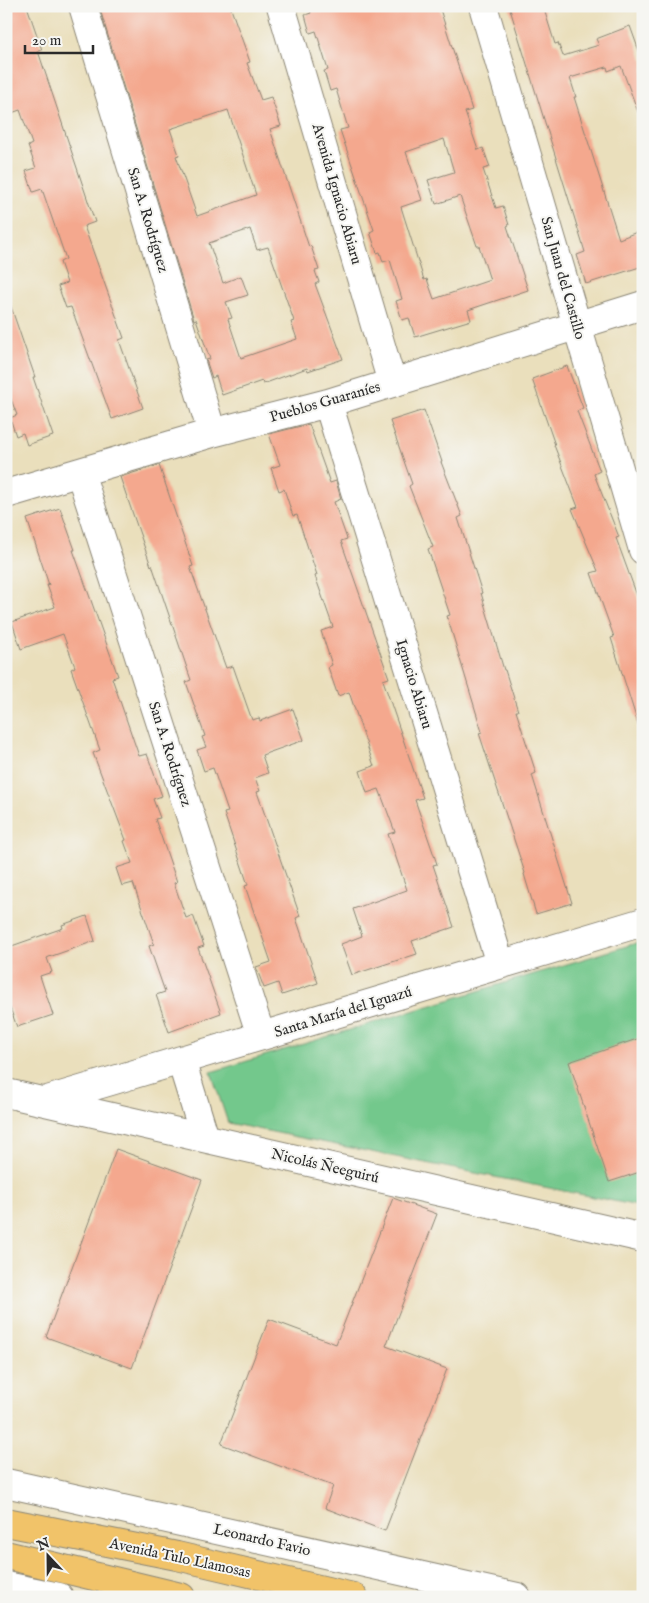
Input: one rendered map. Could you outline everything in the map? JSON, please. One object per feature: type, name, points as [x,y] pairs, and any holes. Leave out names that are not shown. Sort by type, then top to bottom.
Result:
[{"type":"highway","name":"Avenida Tulo Llamosas","points":[[6,1522],[177,1556],[353,1597]]},
{"type":"highway","points":[[6,1555],[181,1597]]},
{"type":"street","name":"San A. Rodríguez","points":[[83,6],[212,433]]},
{"type":"street","name":"Avenida Ignacio Abiaru","points":[[282,6],[392,383]]},
{"type":"street","name":"San Juan del Castillo","points":[[483,6],[643,550]]},
{"type":"street","name":"Pueblos Guaraníes","points":[[8,489],[80,472],[212,433],[328,403],[643,305]]},
{"type":"street","name":"Ignacio Abiaru","points":[[328,403],[500,964]]},
{"type":"street","name":"San A. Rodríguez","points":[[80,472],[260,1036]]},
{"type":"street","name":"Santa María del Iguazú","points":[[42,1101],[643,922]]},
{"type":"street","points":[[181,1060],[205,1138]]},
{"type":"street","name":"Nicolás Ñeeguirú","points":[[6,1093],[643,1238]]},
{"type":"street","name":"Leonardo Favio","points":[[6,1482],[517,1597]]},
{"type":"street","points":[[6,1586],[59,1597]]},
{"type":"green space","points":[[643,941],[643,1207],[228,1123],[211,1072]]},
{"type":"building","points":[[6,6],[27,6],[42,50],[38,51],[95,222],[84,226],[124,338],[119,340],[143,408],[112,419],[71,307],[66,308],[58,286],[67,283],[60,262],[66,259],[42,189],[33,192],[26,171],[36,168],[28,146],[32,144],[20,110],[6,115]]},
{"type":"building","points":[[99,6],[230,6],[250,62],[247,63],[261,100],[271,97],[281,126],[270,129],[309,247],[311,246],[319,270],[315,271],[319,282],[315,284],[343,359],[308,371],[307,368],[263,384],[262,381],[222,395],[216,376],[212,378],[206,360],[210,359],[196,319],[194,320]],"holes":[[[228,110],[256,195],[197,216],[176,156],[179,155],[170,129]],[[250,229],[257,250],[268,247],[294,321],[291,322],[297,339],[241,358],[228,319],[232,318],[226,302],[248,295],[241,276],[223,283],[209,243]]]},
{"type":"building","points":[[309,6],[439,6],[472,110],[465,112],[478,150],[483,148],[490,167],[483,169],[496,208],[503,206],[509,225],[507,226],[528,290],[468,310],[471,320],[415,337],[409,318],[402,320],[396,301],[402,299],[390,260],[383,262],[380,252],[377,253],[370,232],[374,230],[340,130],[348,128],[336,89],[330,91],[324,71],[328,70],[316,31],[310,33],[305,15],[311,13]],"holes":[[[444,139],[454,172],[428,180],[436,204],[460,196],[490,280],[434,299],[427,279],[424,280],[401,207],[422,200],[406,152]]]},
{"type":"building","points":[[509,6],[543,6],[555,44],[558,43],[563,56],[599,45],[596,39],[630,26],[643,62],[643,119],[641,120],[621,66],[608,71],[607,67],[570,78],[576,97],[574,97],[619,239],[637,232],[643,249],[643,266],[586,284],[577,255],[585,252]]},
{"type":"building","points":[[9,301],[53,436],[27,445],[23,433],[16,436],[10,418],[17,415],[6,386],[6,302]]},
{"type":"building","points":[[567,366],[583,408],[577,411],[600,471],[594,474],[619,537],[616,538],[643,612],[643,726],[639,727],[611,638],[614,637],[591,573],[598,571],[572,509],[578,507],[554,445],[532,379]]},
{"type":"building","points":[[424,410],[441,462],[462,516],[458,518],[518,711],[516,711],[536,773],[532,775],[572,903],[536,914],[525,873],[479,733],[482,732],[447,616],[450,615],[428,549],[433,547],[409,486],[412,484],[390,421]]},
{"type":"building","points":[[309,424],[330,483],[336,481],[341,499],[334,502],[347,539],[341,541],[389,678],[383,680],[423,798],[415,800],[437,864],[433,865],[454,927],[412,941],[417,954],[352,975],[341,944],[362,936],[353,909],[407,890],[388,834],[395,832],[379,789],[367,793],[360,771],[374,766],[349,692],[338,696],[328,667],[332,665],[321,631],[333,627],[315,576],[317,575],[297,515],[293,516],[284,489],[279,491],[271,468],[280,465],[269,434]]},
{"type":"building","points":[[159,465],[193,566],[190,567],[226,668],[233,666],[252,720],[259,718],[260,721],[293,709],[304,740],[262,755],[268,773],[255,778],[260,791],[257,792],[300,916],[296,918],[318,983],[282,995],[278,983],[264,988],[256,967],[271,962],[245,886],[248,885],[224,813],[228,812],[213,768],[204,771],[197,750],[206,747],[202,737],[205,736],[186,682],[191,680],[120,477]]},
{"type":"building","points":[[60,508],[118,676],[112,678],[139,756],[147,754],[162,796],[153,799],[160,818],[155,819],[177,882],[174,883],[186,918],[193,915],[204,946],[198,948],[221,1013],[169,1032],[156,995],[165,992],[149,946],[154,944],[133,883],[122,886],[116,868],[132,863],[124,841],[126,840],[93,753],[100,750],[71,669],[75,667],[63,634],[21,649],[12,622],[55,607],[27,519]]},
{"type":"building","points":[[87,916],[95,941],[47,958],[52,972],[40,976],[53,1015],[17,1027],[10,1008],[6,1009],[6,948],[63,928],[62,925]]},
{"type":"building","points":[[643,1037],[643,1171],[609,1182],[569,1062]]},
{"type":"building","points":[[116,1149],[202,1180],[132,1368],[46,1337]]},
{"type":"building","points":[[393,1198],[437,1214],[386,1346],[447,1369],[385,1531],[325,1508],[333,1486],[221,1444],[269,1319],[336,1344]]}]
